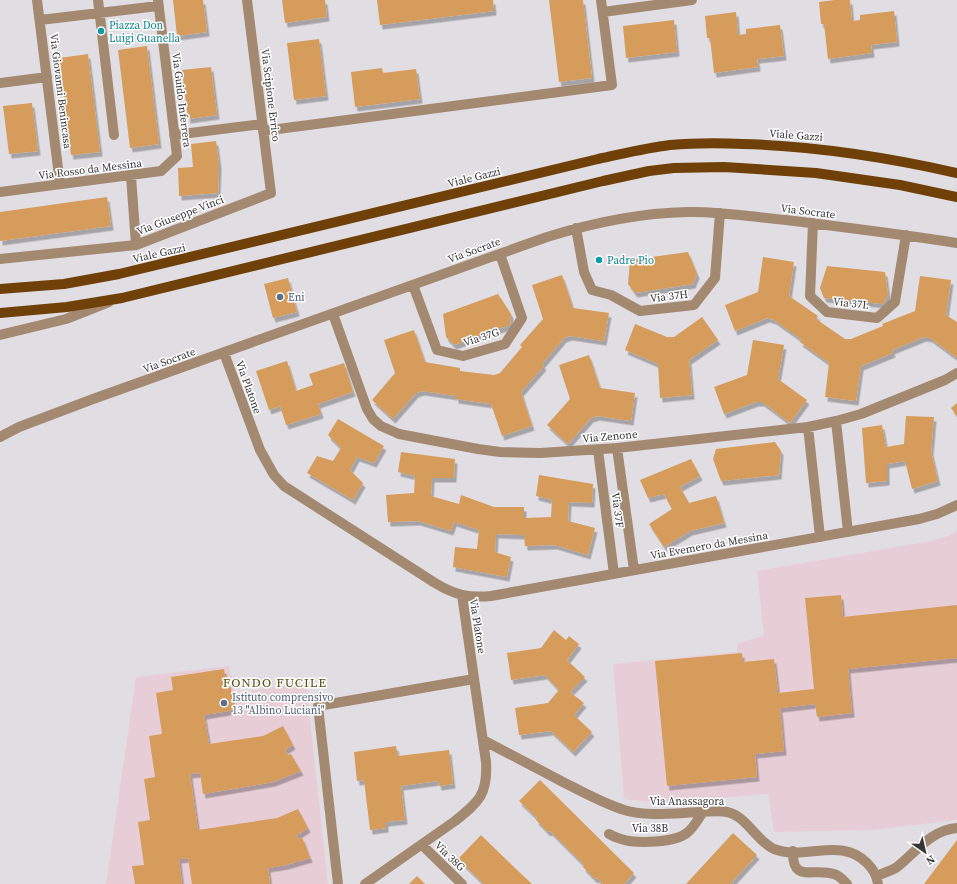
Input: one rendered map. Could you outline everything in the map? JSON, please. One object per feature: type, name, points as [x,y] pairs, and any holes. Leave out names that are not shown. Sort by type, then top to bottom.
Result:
[{"type":"main road","name":"Viale Gazzi","points":[[0,289],[64,284],[119,274],[598,159],[670,145],[723,144],[819,148],[904,161],[957,173]]},
{"type":"main road","points":[[0,313],[67,307],[122,298],[649,171],[674,168],[724,167],[816,173],[900,185],[957,197]]},
{"type":"street","name":"Via Giovanni Benincasa","points":[[37,0],[60,184]]},
{"type":"street","points":[[98,0],[114,135]]},
{"type":"street","name":"Via Scipione Errico","points":[[247,0],[271,194]]},
{"type":"street","points":[[174,135],[263,127],[612,86],[601,0]]},
{"type":"street","points":[[603,12],[692,0]]},
{"type":"street","points":[[40,20],[99,13],[158,3]]},
{"type":"street","name":"Via Guido Inferrera","points":[[158,3],[177,156]]},
{"type":"street","points":[[0,83],[47,77]]},
{"type":"street","name":"Via Rosso da Messina","points":[[0,192],[161,171],[177,156]]},
{"type":"street","points":[[131,176],[136,245]]},
{"type":"street","name":"Via Giuseppe Vinci","points":[[0,259],[136,245],[271,194]]},
{"type":"street","name":"Via Socrate","points":[[19,426],[500,254],[576,228],[610,221],[659,214],[688,212],[720,213],[813,223],[957,243]]},
{"type":"street","name":"Via 37H","points":[[576,228],[584,272],[592,290],[611,295],[640,311],[694,305],[715,278],[720,213]]},
{"type":"street","name":"Via 37L","points":[[813,223],[810,296],[827,312],[877,318],[895,302],[906,235]]},
{"type":"street","name":"Via 37G","points":[[413,285],[437,350],[464,356],[505,344],[522,318],[500,254]]},
{"type":"street","points":[[0,335],[66,318],[122,298]]},
{"type":"street","name":"Via Zenone","points":[[334,314],[367,409],[373,419],[380,426],[399,434],[500,452],[540,453],[598,450],[808,427],[861,414],[945,380],[957,373]]},
{"type":"street","name":"Via Platone","points":[[224,353],[260,450],[274,475],[284,486],[435,583],[449,591],[462,595],[483,740],[486,775],[485,788],[478,800],[456,821],[366,884]]},
{"type":"street","points":[[836,421],[848,532]]},
{"type":"street","points":[[0,429],[19,426]]},
{"type":"street","points":[[0,437],[19,426]]},
{"type":"street","points":[[808,427],[820,537]]},
{"type":"street","name":"Via 37F","points":[[617,448],[634,570]]},
{"type":"street","name":"Via 37F","points":[[598,450],[614,574]]},
{"type":"street","name":"Via Evemero da Messina","points":[[462,595],[475,597],[491,596],[848,532],[919,519],[937,514],[957,505]]},
{"type":"street","points":[[338,884],[318,706],[474,679]]},
{"type":"street","name":"Via Anassagora","points":[[483,740],[590,796],[626,810],[660,814],[728,812],[735,815],[773,848],[793,852],[843,850],[854,853],[872,867],[877,880]]},
{"type":"street","name":"Via 38B","points":[[609,834],[621,839],[634,841],[667,841],[678,839],[688,833],[703,812]]},
{"type":"street","points":[[877,880],[896,868],[931,837],[941,831],[957,828]]},
{"type":"street","name":"Via 38G","points":[[422,845],[462,884]]},
{"type":"street","points":[[793,852],[793,862],[796,870],[802,874],[834,874],[840,877],[847,884]]},
{"type":"shaded area","points":[[957,531],[957,820],[872,830],[774,832],[768,794],[678,802],[652,802],[624,799],[613,664],[737,652],[737,644],[764,635],[757,571],[931,541],[945,537]]},
{"type":"shaded area","points":[[229,666],[236,693],[306,682],[328,884],[106,884],[136,677]]},
{"type":"building","points":[[173,0],[203,0],[207,32],[177,36]]},
{"type":"building","points":[[282,0],[325,0],[327,17],[285,23]]},
{"type":"building","points":[[377,0],[493,0],[494,11],[380,25]]},
{"type":"building","points":[[549,0],[583,0],[592,78],[559,82]]},
{"type":"building","points":[[850,0],[852,21],[860,20],[860,15],[894,11],[897,42],[871,45],[872,53],[828,59],[824,24],[821,24],[819,2]]},
{"type":"building","points":[[736,12],[738,35],[746,34],[746,29],[780,25],[784,56],[757,59],[758,67],[714,73],[710,38],[707,38],[705,16]]},
{"type":"building","points":[[674,20],[677,52],[626,58],[623,26]]},
{"type":"building","points":[[319,39],[326,96],[294,100],[287,43]]},
{"type":"building","points":[[147,46],[159,144],[130,148],[118,50]]},
{"type":"building","points":[[88,54],[100,152],[71,155],[59,58]]},
{"type":"building","points":[[211,67],[217,115],[188,119],[182,70]]},
{"type":"building","points":[[382,68],[383,73],[416,69],[420,99],[355,107],[351,72]]},
{"type":"building","points":[[32,103],[38,151],[9,154],[3,106]]},
{"type":"building","points":[[216,141],[219,164],[218,193],[179,196],[178,168],[193,167],[191,144]]},
{"type":"building","points":[[107,197],[111,226],[0,241],[0,212]]},
{"type":"building","points":[[688,252],[697,274],[693,284],[635,293],[628,284],[630,260]]},
{"type":"building","points":[[763,257],[794,262],[789,296],[818,316],[816,319],[845,339],[851,339],[883,326],[882,324],[915,311],[920,276],[951,280],[946,315],[957,322],[957,358],[930,338],[924,337],[892,350],[893,353],[861,366],[856,401],[825,397],[829,363],[800,342],[802,340],[774,320],[767,318],[735,331],[725,305],[758,292]]},
{"type":"building","points":[[827,266],[885,272],[888,295],[883,304],[824,298],[820,288]]},
{"type":"building","points":[[562,275],[573,308],[609,313],[604,341],[570,336],[564,338],[542,364],[544,366],[521,392],[532,426],[502,436],[491,404],[456,399],[456,396],[422,391],[416,393],[393,419],[372,400],[395,373],[384,340],[414,330],[425,362],[460,368],[460,371],[494,375],[500,373],[522,347],[520,345],[543,319],[532,285]]},
{"type":"building","points":[[288,278],[297,312],[273,318],[264,284]]},
{"type":"building","points":[[498,294],[511,314],[510,325],[454,345],[446,337],[443,314]]},
{"type":"building","points":[[702,317],[718,340],[689,360],[692,395],[660,398],[658,364],[625,350],[635,324],[667,337],[674,337]]},
{"type":"building","points":[[753,340],[784,345],[778,379],[807,400],[790,423],[762,402],[756,402],[724,414],[714,387],[747,375]]},
{"type":"building","points":[[589,355],[600,388],[635,393],[631,421],[597,416],[591,418],[568,444],[547,425],[570,399],[559,365]]},
{"type":"building","points":[[287,361],[296,391],[313,385],[309,374],[344,363],[353,392],[318,404],[321,414],[286,425],[280,406],[269,410],[256,371]]},
{"type":"building","points":[[957,403],[957,416],[951,408]]},
{"type":"building","points":[[906,416],[934,417],[931,451],[938,481],[912,489],[905,461],[887,464],[887,481],[866,483],[862,428],[882,425],[886,447],[904,444]]},
{"type":"building","points":[[338,419],[384,446],[374,463],[357,457],[350,470],[363,483],[353,500],[307,473],[317,456],[333,461],[341,448],[328,435]]},
{"type":"building","points":[[775,442],[781,451],[779,475],[721,481],[713,459],[716,449]]},
{"type":"building","points":[[401,452],[455,459],[454,478],[432,478],[431,496],[459,504],[461,495],[494,507],[524,507],[524,518],[551,517],[552,500],[536,496],[539,475],[593,484],[592,503],[569,502],[568,521],[595,528],[588,555],[555,545],[525,546],[524,535],[496,534],[495,552],[511,557],[507,577],[453,567],[455,547],[477,549],[479,530],[454,522],[451,531],[418,521],[388,522],[386,495],[414,493],[415,476],[398,472]]},
{"type":"building","points":[[691,459],[700,476],[680,487],[689,503],[716,496],[724,523],[690,531],[664,547],[649,524],[672,509],[664,494],[648,498],[640,480]]},
{"type":"building","points":[[841,595],[843,617],[957,605],[957,658],[848,669],[852,713],[817,717],[815,704],[780,708],[784,751],[755,754],[757,777],[667,786],[655,661],[742,653],[743,662],[774,659],[778,693],[814,689],[805,598]]},
{"type":"building","points":[[554,630],[566,640],[569,636],[579,644],[567,660],[585,677],[570,692],[584,703],[574,715],[592,732],[573,752],[551,731],[519,735],[515,708],[548,703],[559,690],[545,675],[511,680],[507,653],[541,648]]},
{"type":"building","points":[[224,669],[227,688],[231,687],[234,710],[204,715],[209,744],[263,736],[283,726],[293,745],[285,750],[288,755],[291,754],[301,771],[273,782],[203,794],[200,773],[190,774],[198,830],[277,818],[298,809],[308,828],[296,836],[298,839],[302,837],[310,858],[286,865],[268,868],[270,884],[192,884],[188,858],[179,859],[182,884],[135,884],[132,866],[144,865],[138,822],[150,820],[144,779],[155,777],[149,736],[162,734],[156,693],[173,690],[171,677]]},
{"type":"building","points":[[396,746],[398,756],[449,750],[453,784],[439,786],[438,781],[401,786],[405,820],[386,822],[386,828],[370,830],[364,780],[357,781],[354,752]]},
{"type":"building","points":[[540,780],[634,873],[624,884],[603,884],[597,878],[595,879],[583,867],[584,865],[550,831],[548,832],[536,820],[537,818],[519,801]]},
{"type":"building","points":[[733,833],[757,855],[730,884],[686,884]]},
{"type":"building","points":[[481,835],[532,884],[484,884],[458,859]]},
{"type":"building","points":[[957,840],[957,884],[924,884]]},
{"type":"building","points":[[417,876],[425,884],[409,884]]},
{"type":"place","name":"Piazza Don Luigi Guanella","points":[[101,31]]},
{"type":"place","name":"Padre Pio","points":[[599,260]]},
{"type":"place","name":"Eni","points":[[280,297]]},
{"type":"place","name":"Istituto comprensivo 13 \"Albino Luciani\"","points":[[224,703]]},
{"type":"district","name":"FONDO FUCILE","points":[[275,682]]}]
